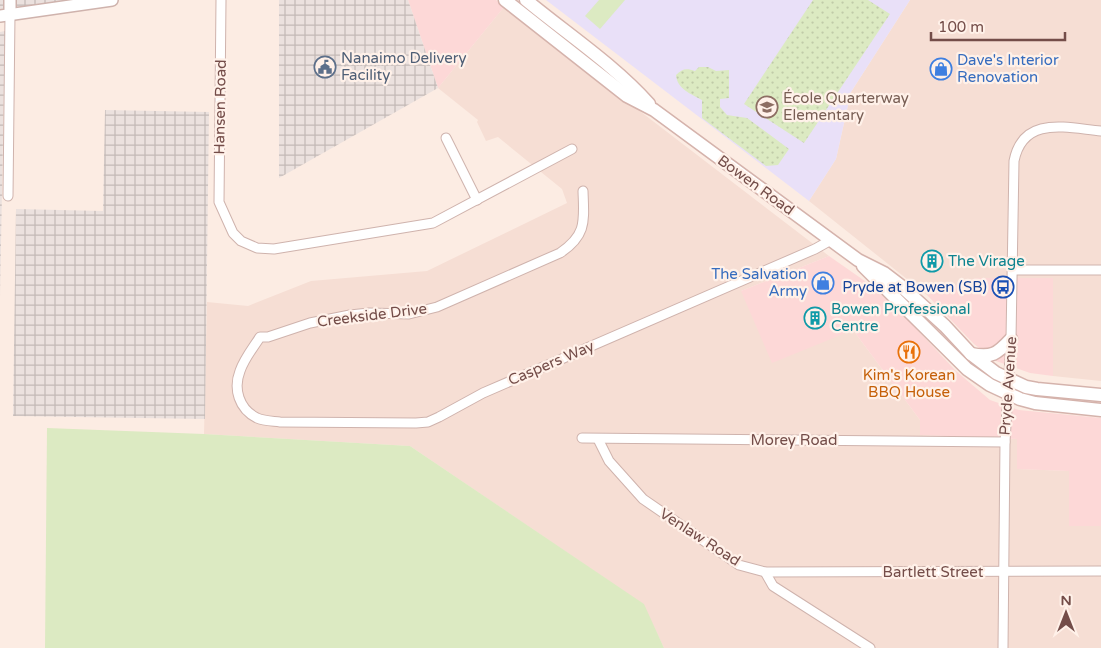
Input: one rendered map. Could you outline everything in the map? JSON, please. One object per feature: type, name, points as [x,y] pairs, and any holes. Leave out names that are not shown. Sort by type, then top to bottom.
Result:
[{"type":"main road","name":"Bowen Road","points":[[505,0],[628,96],[654,110],[858,260],[884,273],[902,286],[945,326],[971,354],[996,373],[1026,387],[1101,395]]},
{"type":"main road","name":"Bowen Road","points":[[526,0],[564,29],[635,89],[654,110]]},
{"type":"main road","name":"Bowen Road","points":[[858,260],[878,282],[900,301],[967,368],[990,385],[1007,394],[1035,403],[1101,410]]},
{"type":"main road","points":[[971,354],[993,355],[1011,339]]},
{"type":"street","points":[[8,196],[5,15],[10,0]]},
{"type":"street","points":[[5,15],[112,0]]},
{"type":"street","name":"Hansen Road","points":[[221,0],[219,196],[223,214],[233,233],[241,241],[257,248],[274,249],[433,223],[477,200]]},
{"type":"street","name":"Pryde Avenue","points":[[1003,648],[1005,442],[1011,339],[1014,161],[1019,145],[1027,135],[1041,128],[1054,127],[1101,131]]},
{"type":"street","points":[[446,138],[477,200],[572,149]]},
{"type":"street","name":"Creekside Drive","points":[[258,419],[246,410],[238,396],[236,386],[244,361],[260,337],[268,337],[310,323],[350,315],[422,312],[560,254],[579,237],[584,214],[583,191]]},
{"type":"street","name":"Caspers Way","points":[[258,419],[280,422],[428,422],[483,393],[816,249],[831,240]]},
{"type":"street","points":[[1013,270],[1101,270]]},
{"type":"street","name":"Morey Road","points":[[582,438],[1005,442]]},
{"type":"street","name":"Venlaw Road","points":[[598,439],[609,462],[642,499],[739,564],[765,572]]},
{"type":"street","name":"Bartlett Street","points":[[765,572],[1101,571]]},
{"type":"street","points":[[765,572],[773,586],[870,648]]},
{"type":"shaded area","points":[[0,0],[78,0],[0,10]]},
{"type":"shaded area","points":[[279,0],[408,0],[438,88],[279,178]]},
{"type":"shaded area","points":[[408,0],[496,0],[504,7],[438,88]]},
{"type":"shaded area","name":"École Quarterway Elementary","points":[[546,0],[910,0],[851,92],[836,159],[809,201]]},
{"type":"shaded area","points":[[910,0],[1101,0],[1101,381],[1053,376],[1053,278],[978,278],[927,295],[809,201],[836,159],[851,92]]},
{"type":"shaded area","points":[[504,7],[829,256],[741,291],[853,330],[920,420],[920,435],[1017,439],[1018,469],[1069,471],[1069,525],[1101,526],[1101,648],[664,648],[643,604],[410,446],[204,434],[207,302],[248,306],[311,281],[427,271],[567,203],[562,189],[498,137],[486,141],[477,122],[478,120],[438,88]]},
{"type":"shaded area","points":[[5,31],[0,298],[0,32]]},
{"type":"shaded area","points":[[105,110],[209,112],[205,419],[13,416],[16,209],[103,211]]},
{"type":"shaded area","points":[[829,256],[872,286],[906,318],[956,371],[990,400],[1019,410],[1101,418],[1101,526],[1069,526],[1069,471],[1017,469],[1017,439],[920,435],[920,420],[853,330],[772,363],[741,291]]},
{"type":"shaded area","points":[[977,278],[1053,278],[1053,376],[1030,373],[996,361],[974,344],[927,295]]},
{"type":"green space","points":[[599,0],[625,0],[600,29],[585,16]]},
{"type":"green space","points":[[813,0],[868,0],[890,14],[804,143],[744,104]]},
{"type":"green space","points":[[699,67],[708,67],[716,71],[729,70],[729,98],[720,99],[720,107],[727,115],[747,118],[789,149],[778,165],[766,166],[702,118],[702,100],[682,87],[676,75],[684,70],[695,71]]},
{"type":"green space","points":[[47,428],[204,434],[410,446],[644,604],[664,648],[45,648]]},
{"type":"place","name":"Nanaimo Delivery Facility","points":[[325,67]]},
{"type":"place","name":"Dave's Interior Renovation","points":[[941,69]]},
{"type":"place","name":"École Quarterway Elementary","points":[[767,107]]},
{"type":"place","name":"The Virage","points":[[932,261]]},
{"type":"place","name":"The Salvation Army","points":[[823,283]]},
{"type":"place","name":"Pryde at Bowen (SB)","points":[[1003,287]]},
{"type":"place","name":"Bowen Professional Centre","points":[[815,318]]},
{"type":"place","name":"Kim's Korean BBQ House","points":[[909,352]]}]
